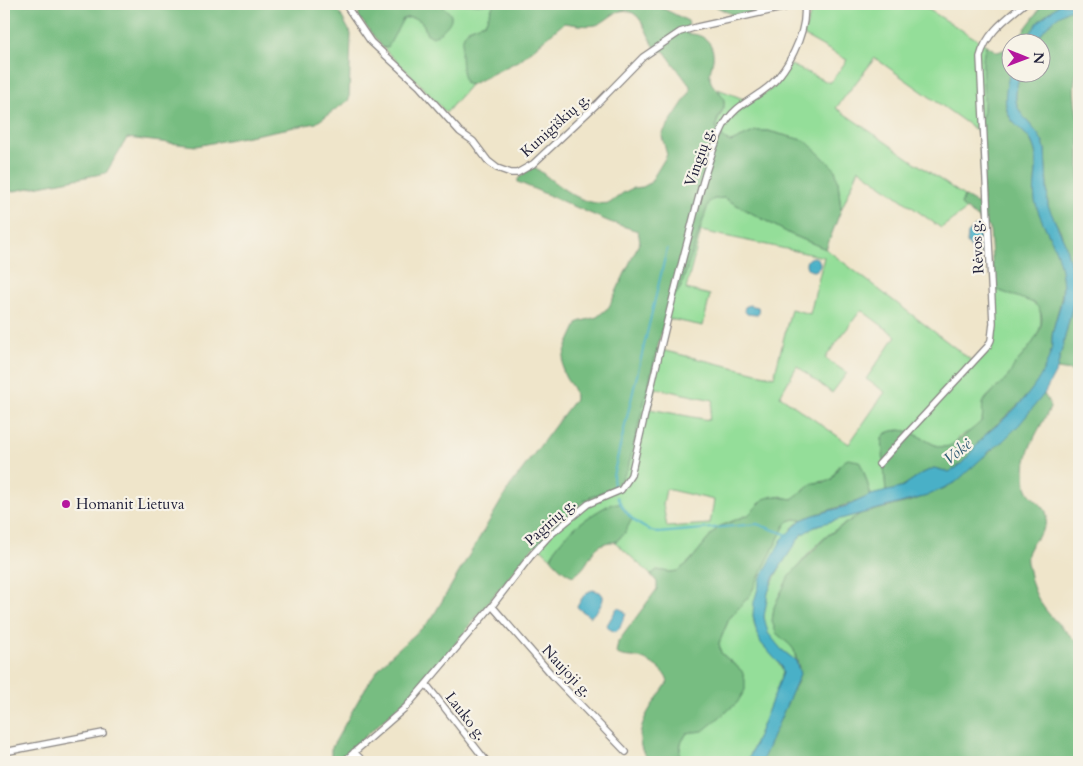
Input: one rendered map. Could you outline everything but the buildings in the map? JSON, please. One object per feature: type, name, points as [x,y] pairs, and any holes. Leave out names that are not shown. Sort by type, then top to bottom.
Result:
[{"type":"street","name":"Kunigiškių g.","points":[[345,4],[371,42],[419,86],[460,132],[473,141],[488,161],[497,168],[511,174],[517,173],[533,164],[598,103],[643,57],[680,32],[800,4]]},
{"type":"street","points":[[760,13],[762,4]]},
{"type":"street","name":"Vingių g.","points":[[698,201],[723,125],[735,109],[773,83],[789,62],[801,29],[804,4]]},
{"type":"street","name":"Rėvos g.","points":[[879,464],[988,346],[991,340],[993,323],[980,57],[982,47],[987,38],[1024,4]]},
{"type":"street","name":"Pagirių g.","points":[[343,762],[406,707],[492,606],[548,536],[588,504],[621,490],[627,483],[631,475],[677,278],[698,201]]},
{"type":"street","name":"Naujoji g.","points":[[492,606],[553,676],[626,752]]},
{"type":"street","name":"Lauko g.","points":[[426,684],[487,762]]},
{"type":"street","points":[[4,752],[103,733]]},
{"type":"street","points":[[354,752],[364,762]]},
{"type":"green space","points":[[4,4],[335,4],[351,34],[349,100],[316,123],[196,146],[127,138],[106,173],[4,193]]},
{"type":"green space","points":[[362,4],[439,4],[449,12],[451,19],[445,28],[433,37],[426,33],[423,24],[419,20],[405,18],[388,47],[385,48],[382,47],[359,17],[359,9]]},
{"type":"green space","points":[[439,4],[494,4],[485,23],[468,29],[465,83],[470,85],[446,113],[382,47],[385,48],[405,18],[419,20],[424,25],[426,33],[450,14]]},
{"type":"green space","points":[[494,4],[654,4],[688,21],[687,34],[702,37],[710,43],[712,48],[713,59],[710,79],[724,101],[723,109],[716,125],[719,133],[724,139],[731,142],[756,131],[768,131],[806,141],[835,169],[841,210],[826,249],[790,234],[724,198],[714,199],[709,202],[681,287],[668,305],[628,468],[621,480],[613,487],[573,508],[529,552],[447,654],[409,697],[339,760],[334,759],[331,755],[331,749],[374,675],[387,659],[432,618],[510,486],[575,399],[573,388],[564,374],[563,361],[566,348],[578,322],[597,317],[609,307],[640,241],[638,231],[610,222],[518,182],[518,179],[532,167],[536,168],[570,193],[589,202],[599,203],[610,203],[633,188],[643,187],[650,183],[667,155],[662,136],[690,92],[690,86],[664,51],[658,51],[655,48],[638,17],[632,12],[626,11],[620,11],[596,25],[584,26],[564,23],[520,60],[470,85],[465,83],[461,56],[464,35],[471,28],[485,23]]},
{"type":"green space","points":[[711,4],[747,4],[756,9],[753,12],[735,16]]},
{"type":"green space","points":[[816,4],[928,4],[926,8],[986,45],[984,112],[978,125],[979,132],[875,58],[836,108],[964,196],[961,205],[966,210],[941,228],[859,169],[841,210],[838,181],[806,141],[768,131],[756,131],[731,142],[726,141],[718,131],[717,123],[724,103],[718,89],[751,102],[776,86],[791,65],[830,83],[847,60],[803,35]]},
{"type":"green space","points":[[1041,4],[1060,4],[1039,21],[1031,32],[1023,32],[1037,13]]},
{"type":"green space","points":[[1079,5],[1079,66],[1074,86],[1079,122],[1079,372],[1057,369],[1074,300],[1073,272],[1060,230],[1048,206],[1045,149],[1039,136],[1021,113],[1016,101],[1018,82],[1050,82],[1050,32],[1042,32],[1054,19],[1065,11]]},
{"type":"green space","points":[[986,45],[998,52],[1000,51],[1000,82],[1009,82],[1006,97],[1007,111],[1012,120],[1032,143],[1035,150],[1036,203],[1057,252],[1062,279],[1062,295],[1052,333],[1051,353],[1041,377],[1026,397],[983,437],[961,464],[949,472],[934,468],[900,488],[886,492],[882,439],[885,434],[895,430],[913,433],[942,447],[956,442],[982,420],[984,402],[1010,374],[1041,327],[1042,318],[1040,310],[1034,303],[994,289],[990,228],[961,205],[964,196],[983,207],[979,123],[984,110],[984,53]]},
{"type":"green space","points":[[724,198],[790,234],[826,249],[975,363],[990,348],[995,337],[994,289],[1028,300],[1039,307],[1041,317],[1038,333],[1009,376],[986,398],[983,404],[981,423],[961,436],[952,445],[943,447],[936,445],[913,433],[904,431],[885,434],[882,439],[886,492],[871,495],[863,469],[838,466],[832,479],[807,486],[791,499],[781,496],[756,508],[748,515],[718,527],[690,561],[678,571],[657,570],[651,575],[615,542],[624,534],[611,504],[576,526],[561,541],[551,558],[536,544],[573,508],[589,498],[603,493],[628,468],[657,349],[774,377],[791,309],[810,314],[824,257],[701,231],[686,289],[710,295],[703,326],[665,318],[668,305],[681,287],[709,202],[714,199]],"holes":[[[861,310],[896,336],[866,379],[885,392],[849,444],[780,396],[797,366],[832,393],[847,373],[825,358]],[[655,388],[713,400],[709,420],[650,409]],[[666,489],[714,500],[710,524],[667,527],[663,505]]]},
{"type":"green space","points":[[1044,394],[1050,404],[1050,408],[1030,447],[1025,474],[1029,493],[1044,508],[1047,516],[1045,526],[1031,545],[1027,554],[1027,560],[1032,583],[1041,604],[1054,620],[1079,644],[1079,762],[760,762],[786,703],[798,681],[799,668],[794,650],[776,633],[772,621],[774,607],[789,576],[827,536],[860,514],[912,501],[945,488],[1003,441]]},
{"type":"green space","points":[[848,459],[859,461],[871,495],[801,520],[789,521],[785,525],[750,595],[729,619],[719,643],[721,653],[742,671],[745,680],[745,690],[737,703],[703,731],[687,733],[681,743],[678,762],[652,762],[642,750],[640,741],[641,731],[647,714],[668,682],[664,674],[648,661],[616,653],[618,642],[657,589],[657,582],[651,575],[657,570],[678,571],[690,561],[718,527],[748,515],[764,499],[773,496],[792,499],[813,483],[826,482],[832,479],[840,465]]},
{"type":"green space","points":[[611,504],[621,504],[632,519],[624,534],[615,542],[600,545],[579,572],[573,576],[567,573],[551,558],[555,550],[576,526]]},
{"type":"green space","points":[[860,514],[820,542],[791,575],[777,601],[773,613],[773,623],[779,635],[794,650],[796,661],[776,644],[767,631],[764,611],[772,582],[794,545],[805,531],[827,521]]},
{"type":"green space","points":[[795,519],[801,520],[792,528],[753,615],[761,642],[780,665],[783,673],[750,756],[744,762],[678,762],[681,743],[687,733],[742,671],[721,653],[719,643],[729,619],[750,595],[785,525]]},
{"type":"water","points":[[1060,4],[1079,5],[1054,20],[1042,32],[1031,32],[1039,21]]},
{"type":"water","points":[[1008,82],[1018,82],[1016,94],[1018,107],[1039,136],[1045,149],[1048,206],[1065,243],[1075,283],[1074,300],[1057,369],[1044,394],[1019,425],[956,482],[927,496],[818,525],[801,535],[773,578],[764,617],[768,633],[781,649],[796,661],[800,674],[763,759],[760,762],[744,762],[750,756],[783,673],[781,665],[761,643],[753,615],[754,602],[761,578],[782,539],[801,520],[847,506],[871,495],[900,488],[934,468],[949,472],[956,468],[980,440],[1010,414],[1034,387],[1046,366],[1062,298],[1062,280],[1057,253],[1035,201],[1035,152],[1032,142],[1018,128],[1008,113],[1006,107]]},
{"type":"water","points":[[975,226],[983,228],[982,253],[974,252],[967,243],[968,233]]},
{"type":"water","points":[[810,257],[816,257],[820,264],[816,271],[810,271],[806,267],[806,261]]},
{"type":"water","points":[[749,305],[758,307],[759,313],[756,315],[747,314],[744,310]]},
{"type":"water","points":[[593,590],[600,592],[603,599],[599,608],[590,617],[577,607],[585,594]]},
{"type":"water","points":[[617,608],[626,613],[619,629],[615,632],[608,628],[607,625]]},
{"type":"waterway","points":[[614,488],[613,476],[667,249]]},
{"type":"waterway","points":[[617,497],[633,520],[658,533],[757,524],[788,535]]},
{"type":"place","name":"Homanit Lietuva","points":[[66,504]]},
{"type":"water label","name":"Vokė","points":[[957,451]]}]
